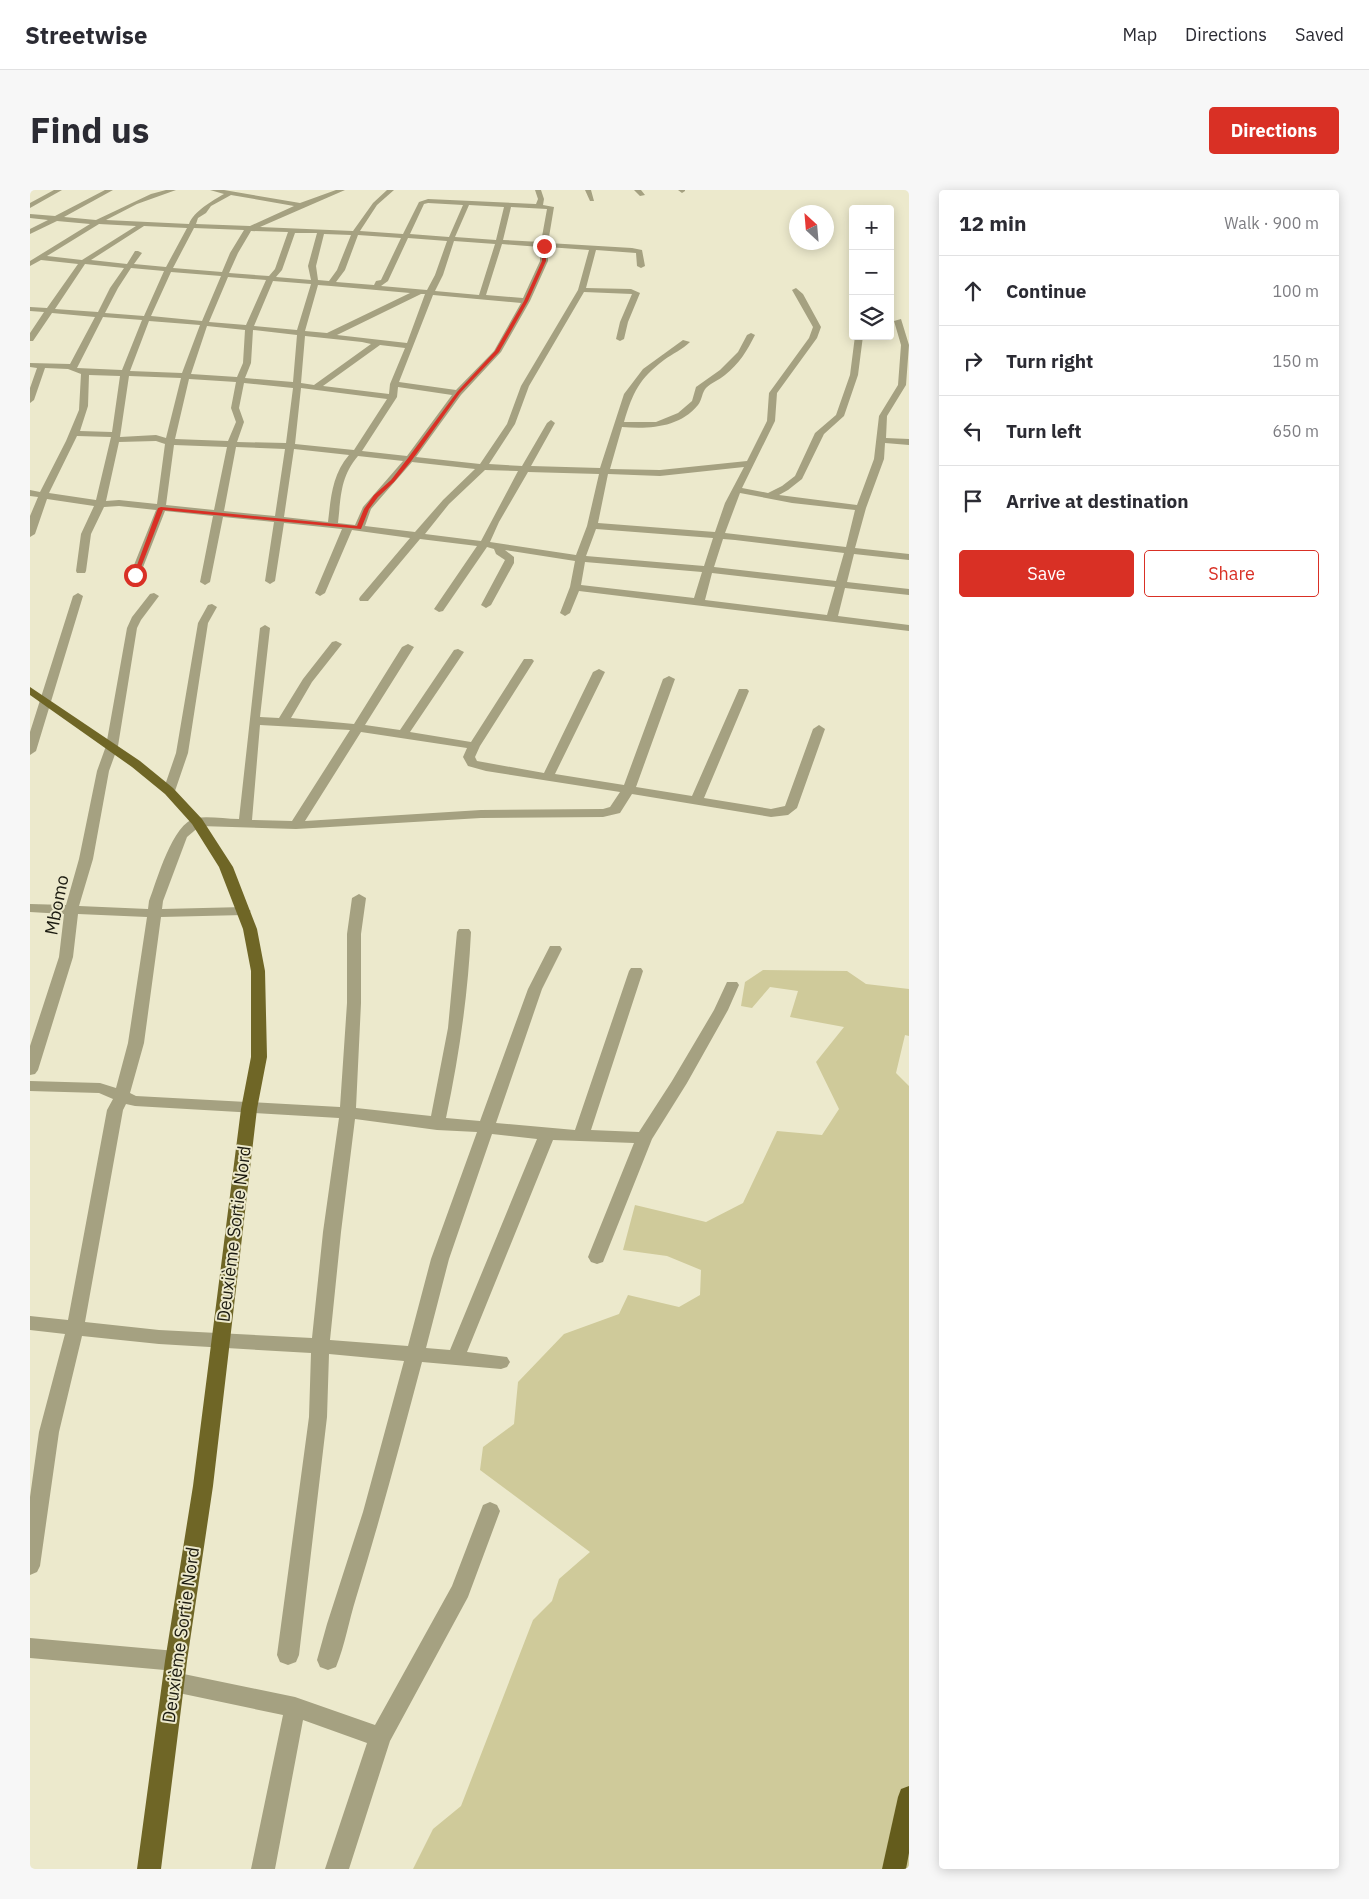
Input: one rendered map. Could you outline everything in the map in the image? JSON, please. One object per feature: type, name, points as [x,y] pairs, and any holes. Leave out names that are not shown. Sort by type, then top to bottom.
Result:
[{"type":"highway","points":[[894,1869],[909,1797]]},
{"type":"main road","name":"Deuxième Sortie Nord","points":[[30,690],[112,746],[169,791],[197,822],[226,867],[244,911],[255,950],[259,1004],[259,1057],[249,1109],[203,1486],[175,1672],[149,1869]]},
{"type":"street","points":[[30,206],[59,190]]},
{"type":"street","points":[[30,232],[110,190]]},
{"type":"street","points":[[30,264],[96,222],[150,196],[173,190]]},
{"type":"street","points":[[214,190],[300,205]]},
{"type":"street","points":[[135,575],[161,508],[170,442],[186,375],[204,322],[234,253],[248,230],[300,205],[342,190]]},
{"type":"street","points":[[331,284],[341,270],[355,233],[375,204],[391,190]]},
{"type":"street","points":[[538,190],[541,199],[539,206]]},
{"type":"street","points":[[588,190],[592,200]]},
{"type":"street","points":[[80,571],[86,534],[100,504],[115,437],[125,373],[146,318],[159,287],[170,269],[195,217],[204,212],[209,205],[229,194]]},
{"type":"street","points":[[320,593],[353,527],[366,509],[410,459],[458,392],[497,352],[526,301],[544,261],[544,246],[552,208],[508,204],[428,201],[421,203],[384,281],[379,283],[377,287]]},
{"type":"street","points":[[333,525],[337,487],[344,468],[357,452],[393,397],[394,384],[419,324],[426,292],[439,275],[450,239],[467,203]]},
{"type":"street","points":[[482,297],[499,242],[508,204]]},
{"type":"street","points":[[30,216],[96,222],[248,230],[355,233],[640,252],[641,266]]},
{"type":"street","points":[[30,339],[82,263],[143,224]]},
{"type":"street","points":[[205,582],[232,444],[240,422],[235,408],[240,379],[246,363],[249,328],[271,278],[278,270],[292,231]]},
{"type":"street","points":[[270,581],[295,413],[301,332],[315,282],[312,266],[321,232]]},
{"type":"street","points":[[364,599],[446,502],[482,467],[511,424],[525,386],[582,290],[593,249]]},
{"type":"street","points":[[71,367],[99,314],[138,252]]},
{"type":"street","points":[[40,258],[526,301]]},
{"type":"street","points":[[582,290],[635,292],[636,295],[624,322],[620,339]]},
{"type":"street","points":[[700,601],[730,503],[771,422],[773,393],[813,338],[817,327],[796,290]]},
{"type":"street","points":[[330,335],[362,318],[426,292]]},
{"type":"street","points":[[30,309],[204,322],[330,335],[409,346]]},
{"type":"street","points":[[832,617],[861,508],[879,459],[883,416],[906,384],[905,345],[898,322]]},
{"type":"street","points":[[618,424],[657,425],[676,420],[684,415],[698,400],[699,389],[723,372],[742,353],[751,335]]},
{"type":"street","points":[[768,496],[785,488],[799,476],[820,433],[840,416],[854,375],[858,340]]},
{"type":"street","points":[[316,386],[378,342]]},
{"type":"street","points":[[565,613],[575,587],[582,559],[582,549],[592,526],[604,472],[628,394],[635,383],[658,360],[686,342]]},
{"type":"street","points":[[30,365],[71,367],[85,372],[186,375],[240,379],[316,386],[393,397]]},
{"type":"street","points":[[30,400],[42,366]]},
{"type":"street","points":[[30,534],[33,518],[84,408],[85,372]]},
{"type":"street","points":[[394,384],[458,392]]},
{"type":"street","points":[[439,609],[484,544],[494,522],[551,423]]},
{"type":"street","points":[[74,433],[156,438],[170,442],[290,446],[482,467],[525,469],[678,472],[750,462]]},
{"type":"street","points":[[881,440],[909,442]]},
{"type":"street","points":[[738,490],[768,496],[861,508]]},
{"type":"street","points":[[30,493],[100,504],[119,503],[353,527],[582,559],[708,570],[909,592]]},
{"type":"street","points":[[592,526],[720,536],[909,557]]},
{"type":"street","points":[[486,606],[510,559],[500,552],[499,547]]},
{"type":"street","points":[[878,554],[909,548]]},
{"type":"street","points":[[575,587],[832,617],[909,628]]},
{"type":"street","points":[[30,751],[78,596]]},
{"type":"street","name":"Mbomo","points":[[30,1070],[66,957],[72,911],[86,859],[102,771],[112,746],[132,628],[136,619],[154,596]]},
{"type":"street","points":[[169,791],[182,753],[204,623],[212,607]]},
{"type":"street","points":[[245,823],[265,628]]},
{"type":"street","points":[[284,720],[307,681],[336,644]]},
{"type":"street","points":[[296,825],[408,647]]},
{"type":"street","points":[[403,734],[458,652]]},
{"type":"street","points":[[528,661],[474,746],[469,757],[472,763],[478,766],[696,801],[771,812],[783,812],[792,808],[819,728]]},
{"type":"street","points":[[548,777],[598,672]]},
{"type":"street","points":[[30,1566],[49,1432],[75,1329],[115,1110],[122,1096],[136,1043],[154,913],[166,871],[181,836],[197,822],[280,826],[316,825],[368,820],[481,814],[603,813],[615,810],[629,790],[669,679]]},
{"type":"street","points":[[696,801],[722,744],[743,691]]},
{"type":"street","points":[[254,721],[284,720],[356,727],[474,746]]},
{"type":"street","points":[[288,1655],[318,1417],[320,1346],[332,1232],[348,1113],[354,1003],[354,934],[359,898]]},
{"type":"street","points":[[30,908],[154,913],[244,911]]},
{"type":"street","points":[[437,1124],[452,1045],[463,966],[464,932]]},
{"type":"street","points":[[328,1660],[337,1624],[373,1512],[440,1259],[488,1128],[535,989],[555,949]]},
{"type":"street","points":[[581,1136],[636,972]]},
{"type":"street","points":[[597,1257],[644,1138],[679,1083],[721,1010],[732,985]]},
{"type":"street","points":[[30,1086],[100,1088],[135,1101],[249,1109],[348,1113],[437,1124],[547,1134],[644,1138]]},
{"type":"street","points":[[454,1359],[547,1134]]},
{"type":"street","points":[[30,1324],[220,1341],[320,1346],[414,1356],[501,1362]]},
{"type":"street","points":[[337,1869],[380,1737],[461,1590],[490,1511]]},
{"type":"street","points":[[30,1648],[175,1672],[295,1707],[380,1737]]},
{"type":"street","points":[[263,1869],[295,1707]]},
{"type":"shaded area","points":[[763,970],[847,971],[866,984],[909,989],[909,1036],[905,1035],[896,1073],[909,1086],[909,1869],[413,1869],[433,1829],[461,1806],[533,1620],[552,1601],[559,1579],[590,1552],[480,1470],[483,1447],[514,1424],[518,1382],[564,1334],[619,1314],[628,1295],[679,1307],[700,1295],[701,1270],[667,1256],[623,1250],[635,1205],[706,1222],[743,1203],[777,1131],[822,1135],[839,1109],[816,1062],[844,1027],[790,1017],[798,991],[770,987],[752,1008],[741,1006],[745,982]]},
{"type":"route","points":[[135,575],[161,508],[359,528],[366,509],[376,496],[392,481],[410,459],[458,392],[497,352],[526,301],[544,261],[544,246]]}]
